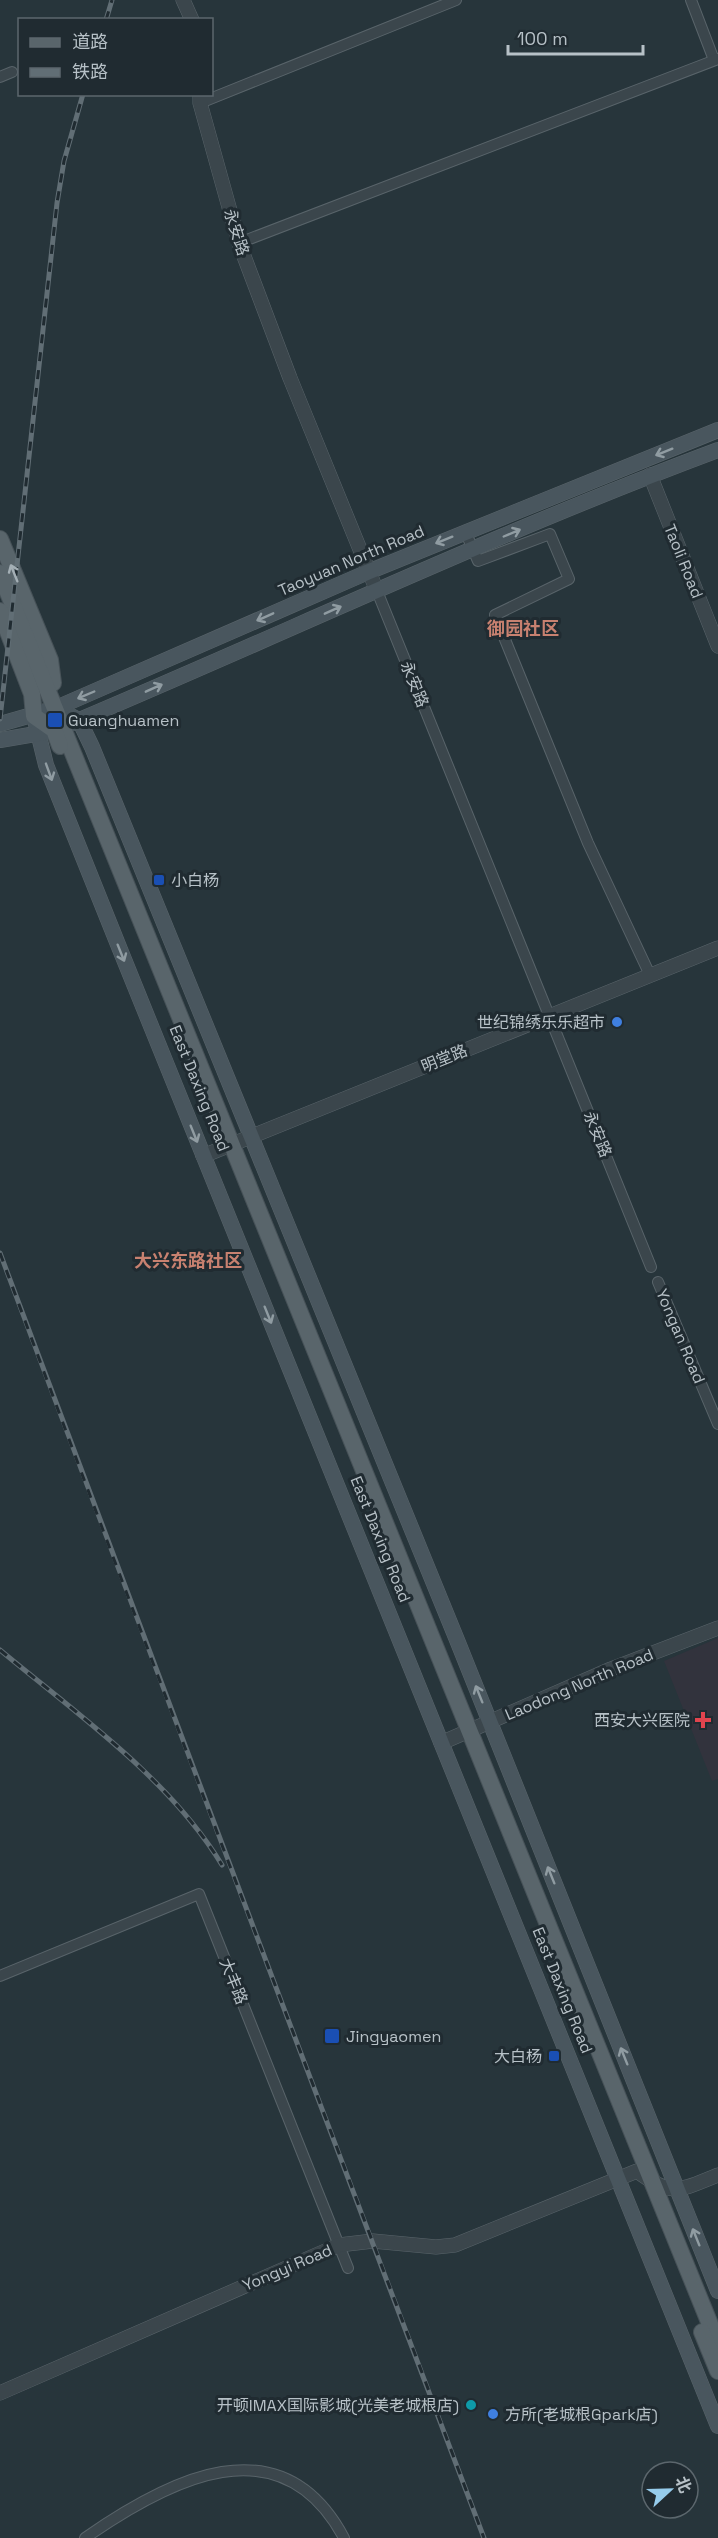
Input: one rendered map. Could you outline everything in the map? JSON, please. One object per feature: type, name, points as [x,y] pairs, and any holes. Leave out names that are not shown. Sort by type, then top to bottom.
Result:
[{"type":"main road","name":"Taoyuan North Road","points":[[0,724],[56,708],[465,531],[718,430]]},
{"type":"main road","points":[[0,740],[52,730],[79,720],[473,549],[650,475],[718,450]]},
{"type":"main road","name":"East Daxing Road","points":[[0,539],[50,660],[56,708],[52,730],[228,1146],[718,2371]]},
{"type":"main road","name":"East Daxing Road","points":[[0,573],[56,708]]},
{"type":"main road","points":[[0,611],[32,694],[34,716]]},
{"type":"main road","points":[[0,642],[22,699],[34,716],[52,730]]},
{"type":"main road","points":[[56,708],[79,720],[97,758],[490,1722],[718,2291]]},
{"type":"main road","points":[[52,730],[46,765],[718,2426]]},
{"type":"main road","name":"East Daxing Road","points":[[464,1733],[654,2184],[718,2344]]},
{"type":"street","points":[[183,0],[191,18]]},
{"type":"street","points":[[213,94],[456,0]]},
{"type":"street","points":[[239,243],[716,60],[691,0]]},
{"type":"street","points":[[0,77],[12,72]]},
{"type":"street","name":"永安路","points":[[200,99],[239,243],[368,572],[651,1267]]},
{"type":"street","name":"Taoli Road","points":[[650,475],[718,645]]},
{"type":"street","points":[[465,531],[478,561],[550,534],[569,579],[495,615],[588,843],[650,975]]},
{"type":"street","name":"明堂路","points":[[203,1156],[718,948]]},
{"type":"street","name":"Yongan Road","points":[[658,1282],[718,1424]]},
{"type":"street","name":"Laodong North Road","points":[[441,1743],[611,1669],[718,1628]]},
{"type":"street","name":"大丰路","points":[[0,1976],[200,1894],[348,2268]]},
{"type":"street","points":[[637,2171],[654,2184],[678,2191],[718,2175]]},
{"type":"street","name":"Yongyi Road","points":[[0,2393],[339,2245],[374,2241],[436,2247],[455,2245],[637,2171]]},
{"type":"street","points":[[85,2538],[141,2502],[216,2471],[242,2468],[286,2479],[307,2490],[326,2511],[344,2538]]},
{"type":"shaded area","name":"西安大兴医院","points":[[718,1638],[718,1779],[712,1781],[664,1661]]},
{"type":"railway","points":[[107,18],[112,0]]},
{"type":"railway","points":[[0,719],[57,203],[64,161],[82,96]]},
{"type":"railway","points":[[0,1253],[484,2538]]},
{"type":"railway","points":[[0,1650],[90,1723],[149,1776],[201,1834],[222,1865]]},
{"type":"place","name":"Guanghuamen","points":[[55,720]]},
{"type":"place","name":"小白杨","points":[[159,880]]},
{"type":"place","name":"世纪锦绣乐乐超市","points":[[617,1022]]},
{"type":"place","name":"西安大兴医院","points":[[703,1720]]},
{"type":"place","name":"Jingyaomen","points":[[332,2036]]},
{"type":"place","name":"大白杨","points":[[554,2056]]},
{"type":"place","name":"开顿IMAX国际影城(光美老城根店)","points":[[471,2405]]},
{"type":"place","name":"方所(老城根Gpark店)","points":[[493,2414]]},
{"type":"district","name":"御园社区","points":[[523,629]]},
{"type":"district","name":"大兴东路社区","points":[[188,1261]]}]
